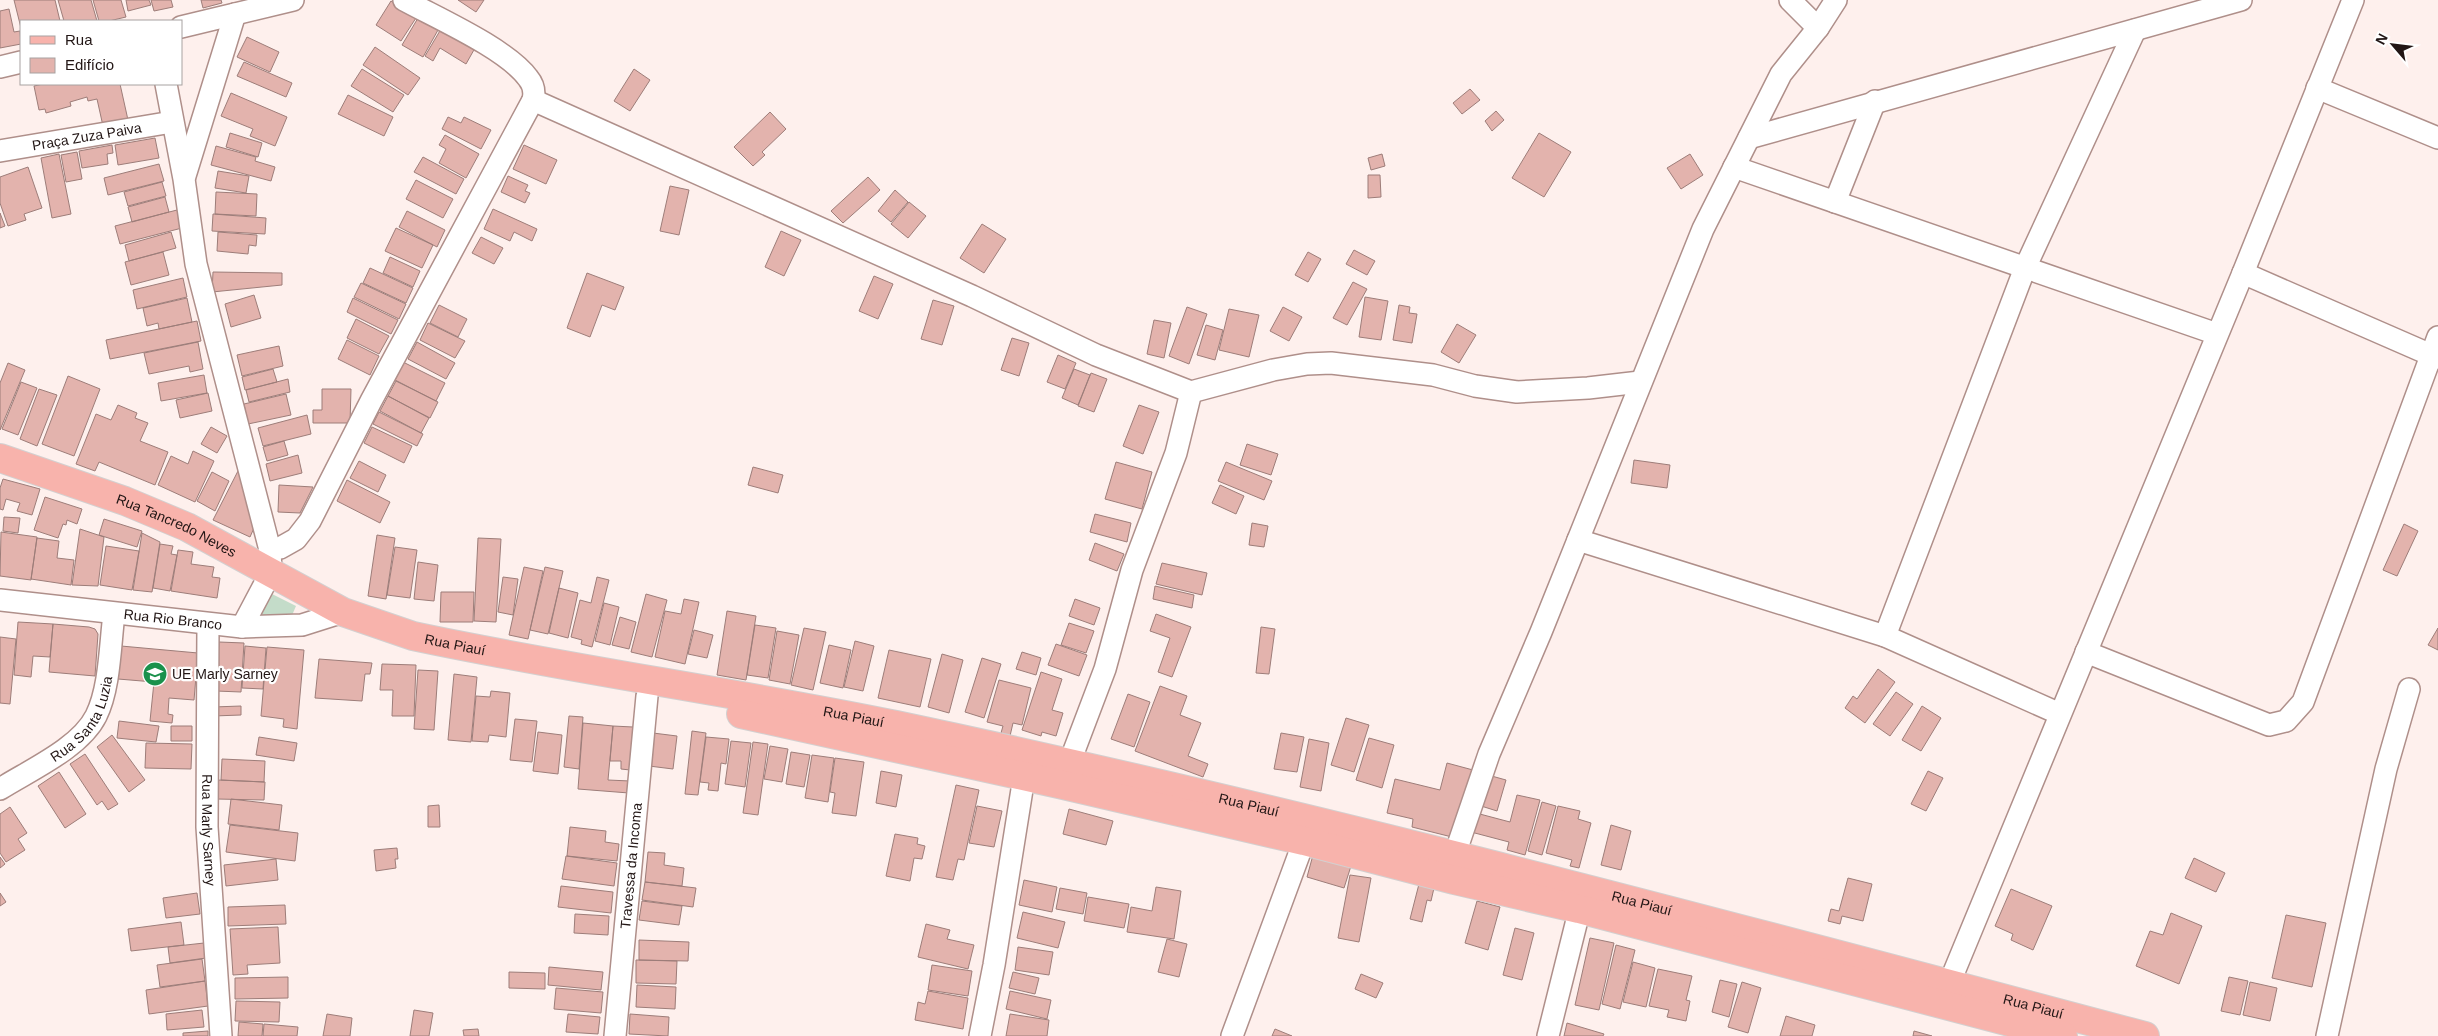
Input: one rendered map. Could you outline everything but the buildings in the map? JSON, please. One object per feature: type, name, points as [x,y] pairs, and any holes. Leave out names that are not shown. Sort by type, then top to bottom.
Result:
[{"type":"main road","name":"Rua Tancredo Neves","points":[[0,458],[125,501],[187,527],[269,567],[335,615]]},
{"type":"main road","name":"Rua Tancredo Neves","points":[[0,466],[122,508],[269,567]]},
{"type":"main road","name":"Rua Piauí","points":[[335,615],[456,645],[895,725],[1315,819],[1455,854],[1582,898]]},
{"type":"main road","name":"Rua Piauí","points":[[335,615],[377,641],[406,651],[715,709],[1024,776],[1304,841],[1454,880],[1582,898],[1949,984],[2145,1036]]},
{"type":"main road","points":[[1582,898],[2063,1036]]},
{"type":"street","points":[[182,27],[293,0]]},
{"type":"street","points":[[242,627],[269,567],[310,521],[371,401],[533,100],[533,87],[529,79],[511,61],[459,29],[404,0]]},
{"type":"street","points":[[1790,0],[1818,28]]},
{"type":"street","points":[[1455,854],[1489,754],[1578,540],[1689,262],[1734,167],[1782,74],[1818,28],[1836,0]]},
{"type":"street","points":[[1749,138],[1875,101],[2241,0]]},
{"type":"street","points":[[1949,984],[2243,273],[2353,0]]},
{"type":"street","points":[[184,179],[235,14]]},
{"type":"street","points":[[1885,636],[2025,268],[2135,30]]},
{"type":"street","points":[[0,66],[20,62]]},
{"type":"street","points":[[166,85],[184,179],[196,264],[269,567]]},
{"type":"street","points":[[2316,88],[2438,138]]},
{"type":"street","points":[[533,100],[972,296],[1096,355],[1191,392],[1274,370],[1307,364],[1331,363],[1433,375],[1475,386],[1517,392],[1588,388],[1640,382]]},
{"type":"street","points":[[1835,202],[1875,101]]},
{"type":"street","name":"Praça Zuza Paiva","points":[[0,151],[172,122]]},
{"type":"street","points":[[1734,167],[2217,334]]},
{"type":"street","points":[[2086,652],[2268,725],[2286,720],[2304,702],[2436,350],[2243,273]]},
{"type":"street","points":[[1068,764],[1105,670],[1132,570],[1176,453],[1191,392]]},
{"type":"street","points":[[1578,540],[1885,636],[2060,714]]},
{"type":"street","name":"Rua Rio Branco","points":[[0,600],[242,627],[302,625],[335,615]]},
{"type":"street","name":"Rua Santa Luzia","points":[[0,789],[70,745],[86,731],[96,716],[104,694],[114,614]]},
{"type":"street","name":"Rua Marly Sarney","points":[[208,624],[207,827],[221,1036]]},
{"type":"street","points":[[2326,1036],[2384,778],[2409,689]]},
{"type":"street","name":"Travessa da Incoma","points":[[616,1036],[647,696]]},
{"type":"street","points":[[980,1036],[994,965],[1024,776]]},
{"type":"street","points":[[1232,1036],[1304,841]]},
{"type":"street","points":[[1548,1036],[1582,898]]},
{"type":"green space","points":[[268,592],[296,606],[290,620],[261,615],[258,611]]},
{"type":"place","name":"UE Marly Sarney","points":[[155,674]]}]
